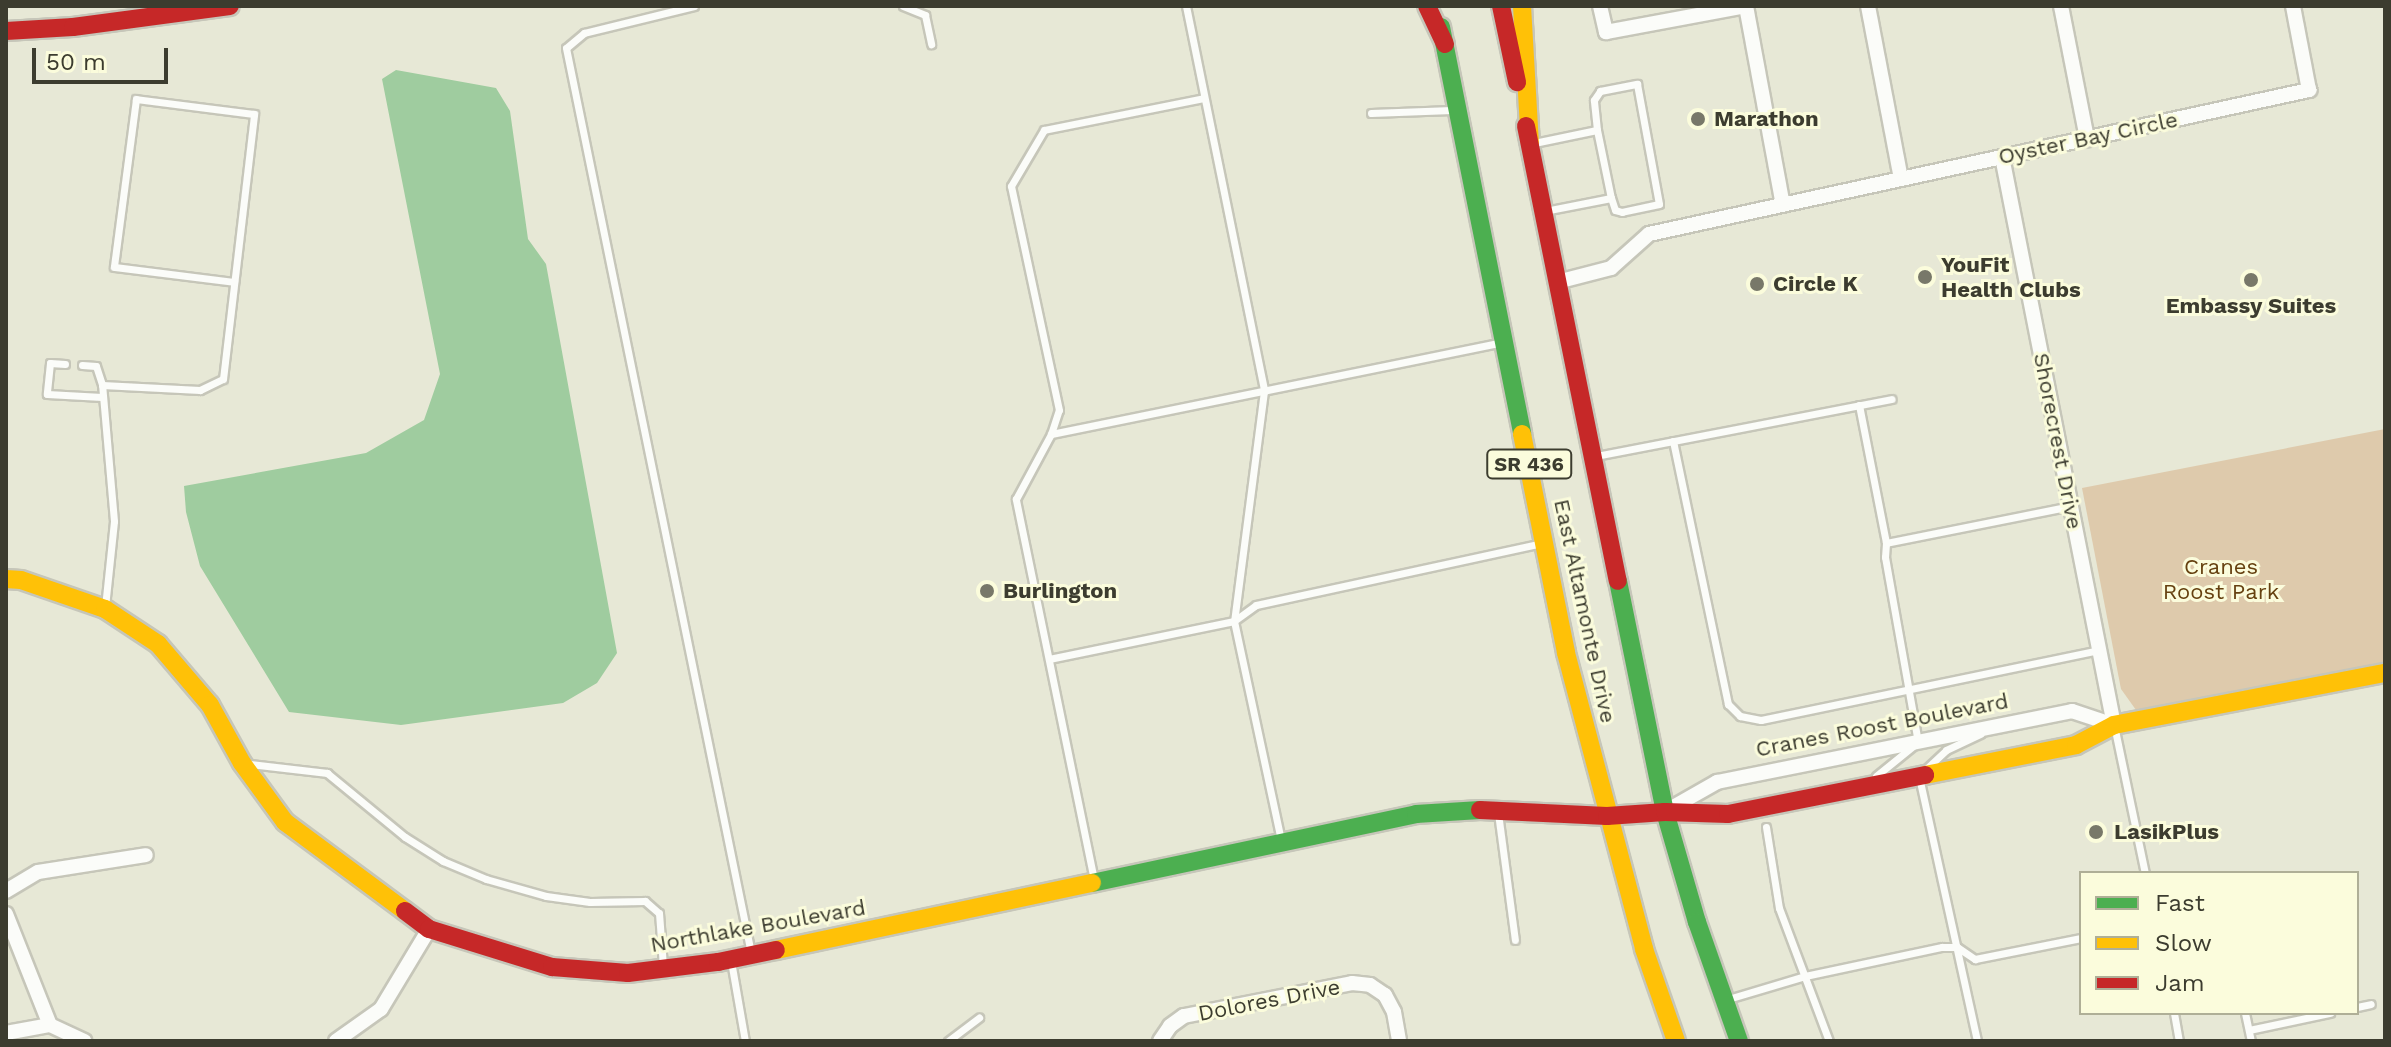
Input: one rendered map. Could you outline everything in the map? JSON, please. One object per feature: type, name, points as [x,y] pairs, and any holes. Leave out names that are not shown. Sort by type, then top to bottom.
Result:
[{"type":"main road","points":[[6,30],[121,6]]},
{"type":"main road","points":[[6,30],[73,27],[230,6]]},
{"type":"main road","points":[[1427,6],[1445,44]]},
{"type":"main road","name":"SR 436","points":[[1437,6],[1445,44]]},
{"type":"main road","name":"SR 436","points":[[1501,6],[1530,144]]},
{"type":"main road","points":[[1522,6],[1530,144]]},
{"type":"main road","name":"East Altamonte Drive","points":[[1445,44],[1566,653],[1644,949],[1676,1041]]},
{"type":"main road","name":"East Altamonte Drive","points":[[1530,144],[1665,812],[1739,1041]]},
{"type":"main road","name":"Northlake Boulevard","points":[[6,579],[21,580],[105,609],[158,644],[210,705],[242,763],[285,822],[429,929],[552,967],[628,973],[730,959],[1416,814],[1498,811],[1607,816]]},
{"type":"main road","name":"Cranes Roost Boulevard","points":[[1607,816],[1665,812],[1728,814],[2076,745],[2114,725],[2385,673]]},
{"type":"street","points":[[1600,6],[1606,32],[1746,6],[1783,205]]},
{"type":"street","points":[[1868,6],[1901,179]]},
{"type":"street","points":[[2061,6],[2087,139]]},
{"type":"street","name":"Oyster Bay Circle","points":[[1557,282],[1611,268],[1649,234],[2309,90],[2293,6]]},
{"type":"street","name":"Shorecrest Drive","points":[[2002,157],[2114,725]]},
{"type":"street","name":"Cranes Roost Boulevard","points":[[1665,812],[1717,782],[2072,711],[2114,725]]},
{"type":"street","points":[[6,891],[38,872],[146,855]]},
{"type":"street","points":[[6,914],[50,1025]]},
{"type":"street","points":[[336,1041],[381,1009],[429,929]]},
{"type":"street","name":"Dolores Drive","points":[[1160,1041],[1170,1026],[1184,1016],[1352,983],[1370,985],[1385,995],[1394,1012],[1399,1041]]},
{"type":"street","points":[[6,1033],[50,1025],[84,1041]]},
{"type":"lane","points":[[694,6],[584,33],[566,48],[751,955]]},
{"type":"lane","points":[[903,6],[925,15],[931,44]]},
{"type":"lane","points":[[1186,6],[1264,391],[1234,621],[1281,842]]},
{"type":"lane","points":[[1637,84],[1659,204],[1622,212],[1615,210],[1611,198],[1594,100],[1600,91],[1637,84]]},
{"type":"lane","points":[[1094,882],[1016,499],[1051,434],[1059,410],[1011,186],[1044,130],[1204,98]]},
{"type":"lane","points":[[102,385],[200,390],[223,379],[254,114],[136,99],[114,267],[234,282]]},
{"type":"lane","points":[[1371,113],[1458,110]]},
{"type":"lane","points":[[1530,144],[1597,130]]},
{"type":"lane","points":[[1543,211],[1611,198]]},
{"type":"lane","points":[[1051,434],[1504,343]]},
{"type":"lane","points":[[65,364],[50,363],[47,394],[102,397]]},
{"type":"lane","points":[[82,365],[96,366],[102,385],[114,521],[105,609]]},
{"type":"lane","points":[[1593,457],[1892,399]]},
{"type":"lane","points":[[1852,789],[1889,769],[1918,742],[1885,557],[1886,543],[1859,405]]},
{"type":"lane","points":[[1673,441],[1728,704],[1740,716],[1761,720],[2100,650]]},
{"type":"lane","points":[[1886,543],[2071,506]]},
{"type":"lane","points":[[1049,659],[1234,621],[1256,605],[1544,543]]},
{"type":"lane","points":[[2114,725],[2145,871]]},
{"type":"lane","points":[[1977,1041],[1919,777],[1946,750],[1996,726]]},
{"type":"lane","points":[[242,763],[327,773],[405,837],[443,861],[486,879],[546,896],[590,902],[645,901],[659,913],[663,968]]},
{"type":"lane","points":[[1498,811],[1515,940]]},
{"type":"lane","points":[[1766,827],[1779,908],[1829,1041]]},
{"type":"lane","points":[[1725,1000],[1805,976],[1937,948],[1957,947],[1975,959],[2079,938]]},
{"type":"lane","points":[[730,959],[745,1041]]},
{"type":"lane","points":[[2359,1007],[2371,1004]]},
{"type":"lane","points":[[2174,1015],[2179,1041]]},
{"type":"lane","points":[[2245,1015],[2251,1041]]},
{"type":"lane","points":[[2249,1030],[2320,1015]]},
{"type":"lane","points":[[948,1041],[979,1018]]},
{"type":"green space","name":"Cranes Roost Park","points":[[2385,429],[2385,663],[2136,710],[2121,689],[2082,488]]},
{"type":"shaded area","points":[[396,70],[496,88],[510,111],[528,239],[546,264],[617,653],[597,683],[563,703],[401,725],[289,712],[200,566],[186,512],[184,486],[366,453],[424,420],[440,374],[382,79]]},
{"type":"traffic: fast","points":[[1441,27],[1522,434]]},
{"type":"traffic: fast","points":[[1618,581],[1665,812],[1697,922],[1739,1041]]},
{"type":"traffic: fast","points":[[1092,883],[1416,814],[1480,810]]},
{"type":"traffic: slow","points":[[1522,6],[1530,144]]},
{"type":"traffic: slow","points":[[1522,434],[1566,653],[1644,949],[1676,1041]]},
{"type":"traffic: slow","points":[[6,579],[21,580],[105,609],[158,644],[210,705],[242,763],[285,822],[405,911]]},
{"type":"traffic: slow","points":[[1925,775],[2076,745],[2114,725],[2385,673]]},
{"type":"traffic: slow","points":[[776,950],[1092,883]]},
{"type":"traffic: jam","points":[[6,31],[73,27],[230,6]]},
{"type":"traffic: jam","points":[[1427,6],[1445,44]]},
{"type":"traffic: jam","points":[[1501,6],[1517,82]]},
{"type":"traffic: jam","points":[[1526,126],[1618,581]]},
{"type":"traffic: jam","points":[[1480,810],[1607,816],[1665,812],[1728,814],[1925,775]]},
{"type":"traffic: jam","points":[[405,911],[429,929],[552,967],[628,973],[718,962],[776,950]]},
{"type":"place","name":"Marathon","points":[[1698,119]]},
{"type":"place","name":"YouFit Health Clubs","points":[[1925,277]]},
{"type":"place","name":"Embassy Suites","points":[[2251,280]]},
{"type":"place","name":"Circle K","points":[[1757,284]]},
{"type":"place","name":"Burlington","points":[[987,591]]},
{"type":"place","name":"LasikPlus","points":[[2096,832]]}]
